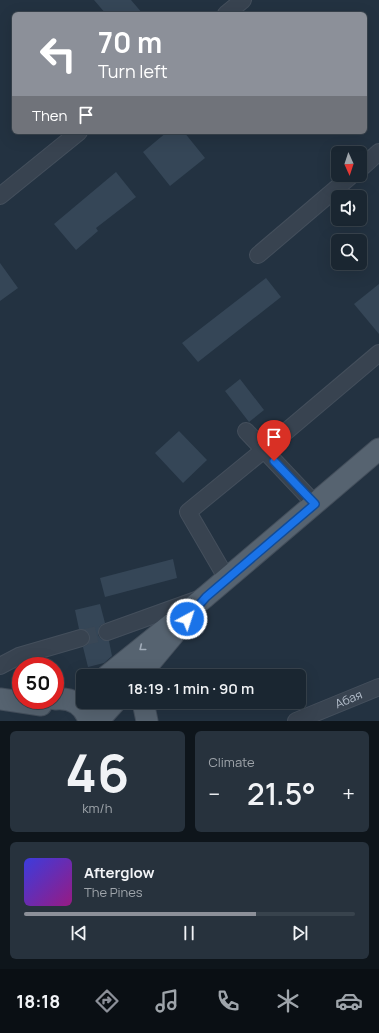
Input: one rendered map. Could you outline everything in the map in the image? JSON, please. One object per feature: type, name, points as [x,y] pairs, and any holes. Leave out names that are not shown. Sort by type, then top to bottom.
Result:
[{"type":"main road","points":[[116,669],[206,597],[379,449]]},
{"type":"main road","points":[[146,669],[206,597]]},
{"type":"main road","points":[[64,699],[76,694]]},
{"type":"main road","points":[[0,699],[12,700]]},
{"type":"main road","points":[[64,704],[78,704],[84,709],[89,721]]},
{"type":"main road","points":[[98,721],[109,709]]},
{"type":"main road","points":[[144,709],[147,721]]},
{"type":"street","points":[[228,12],[243,0]]},
{"type":"street","points":[[0,196],[77,134]]},
{"type":"street","points":[[367,162],[379,152]]},
{"type":"street","points":[[258,255],[344,182]]},
{"type":"street","points":[[227,579],[188,512],[264,451],[379,353]]},
{"type":"street","points":[[246,431],[315,504]]},
{"type":"street","points":[[107,632],[206,597]]},
{"type":"street","points":[[0,666],[19,656],[81,638]]},
{"type":"street","name":"Абая","points":[[296,721],[379,687]]},
{"type":"building","points":[[94,0],[131,0],[141,12],[104,12]]},
{"type":"building","points":[[165,134],[186,134],[205,158],[170,186],[143,152]]},
{"type":"building","points":[[116,172],[136,197],[96,228],[98,231],[76,250],[54,224]]},
{"type":"building","points":[[0,263],[18,288],[0,301]]},
{"type":"building","points":[[266,278],[281,297],[198,362],[182,343]]},
{"type":"building","points":[[379,284],[379,334],[354,304]]},
{"type":"building","points":[[240,379],[264,410],[249,422],[225,391]]},
{"type":"building","points":[[179,431],[207,460],[183,483],[155,453]]},
{"type":"building","points":[[173,559],[177,578],[105,597],[100,578]]},
{"type":"building","points":[[100,604],[105,623],[100,626],[98,635],[101,639],[109,641],[112,656],[104,663],[88,667],[83,647],[88,644],[90,636],[87,631],[79,629],[75,610]]},
{"type":"tunnel","points":[[81,638],[107,632]]},
{"type":"route","points":[[187,619],[206,597],[315,504],[274,461]]}]
